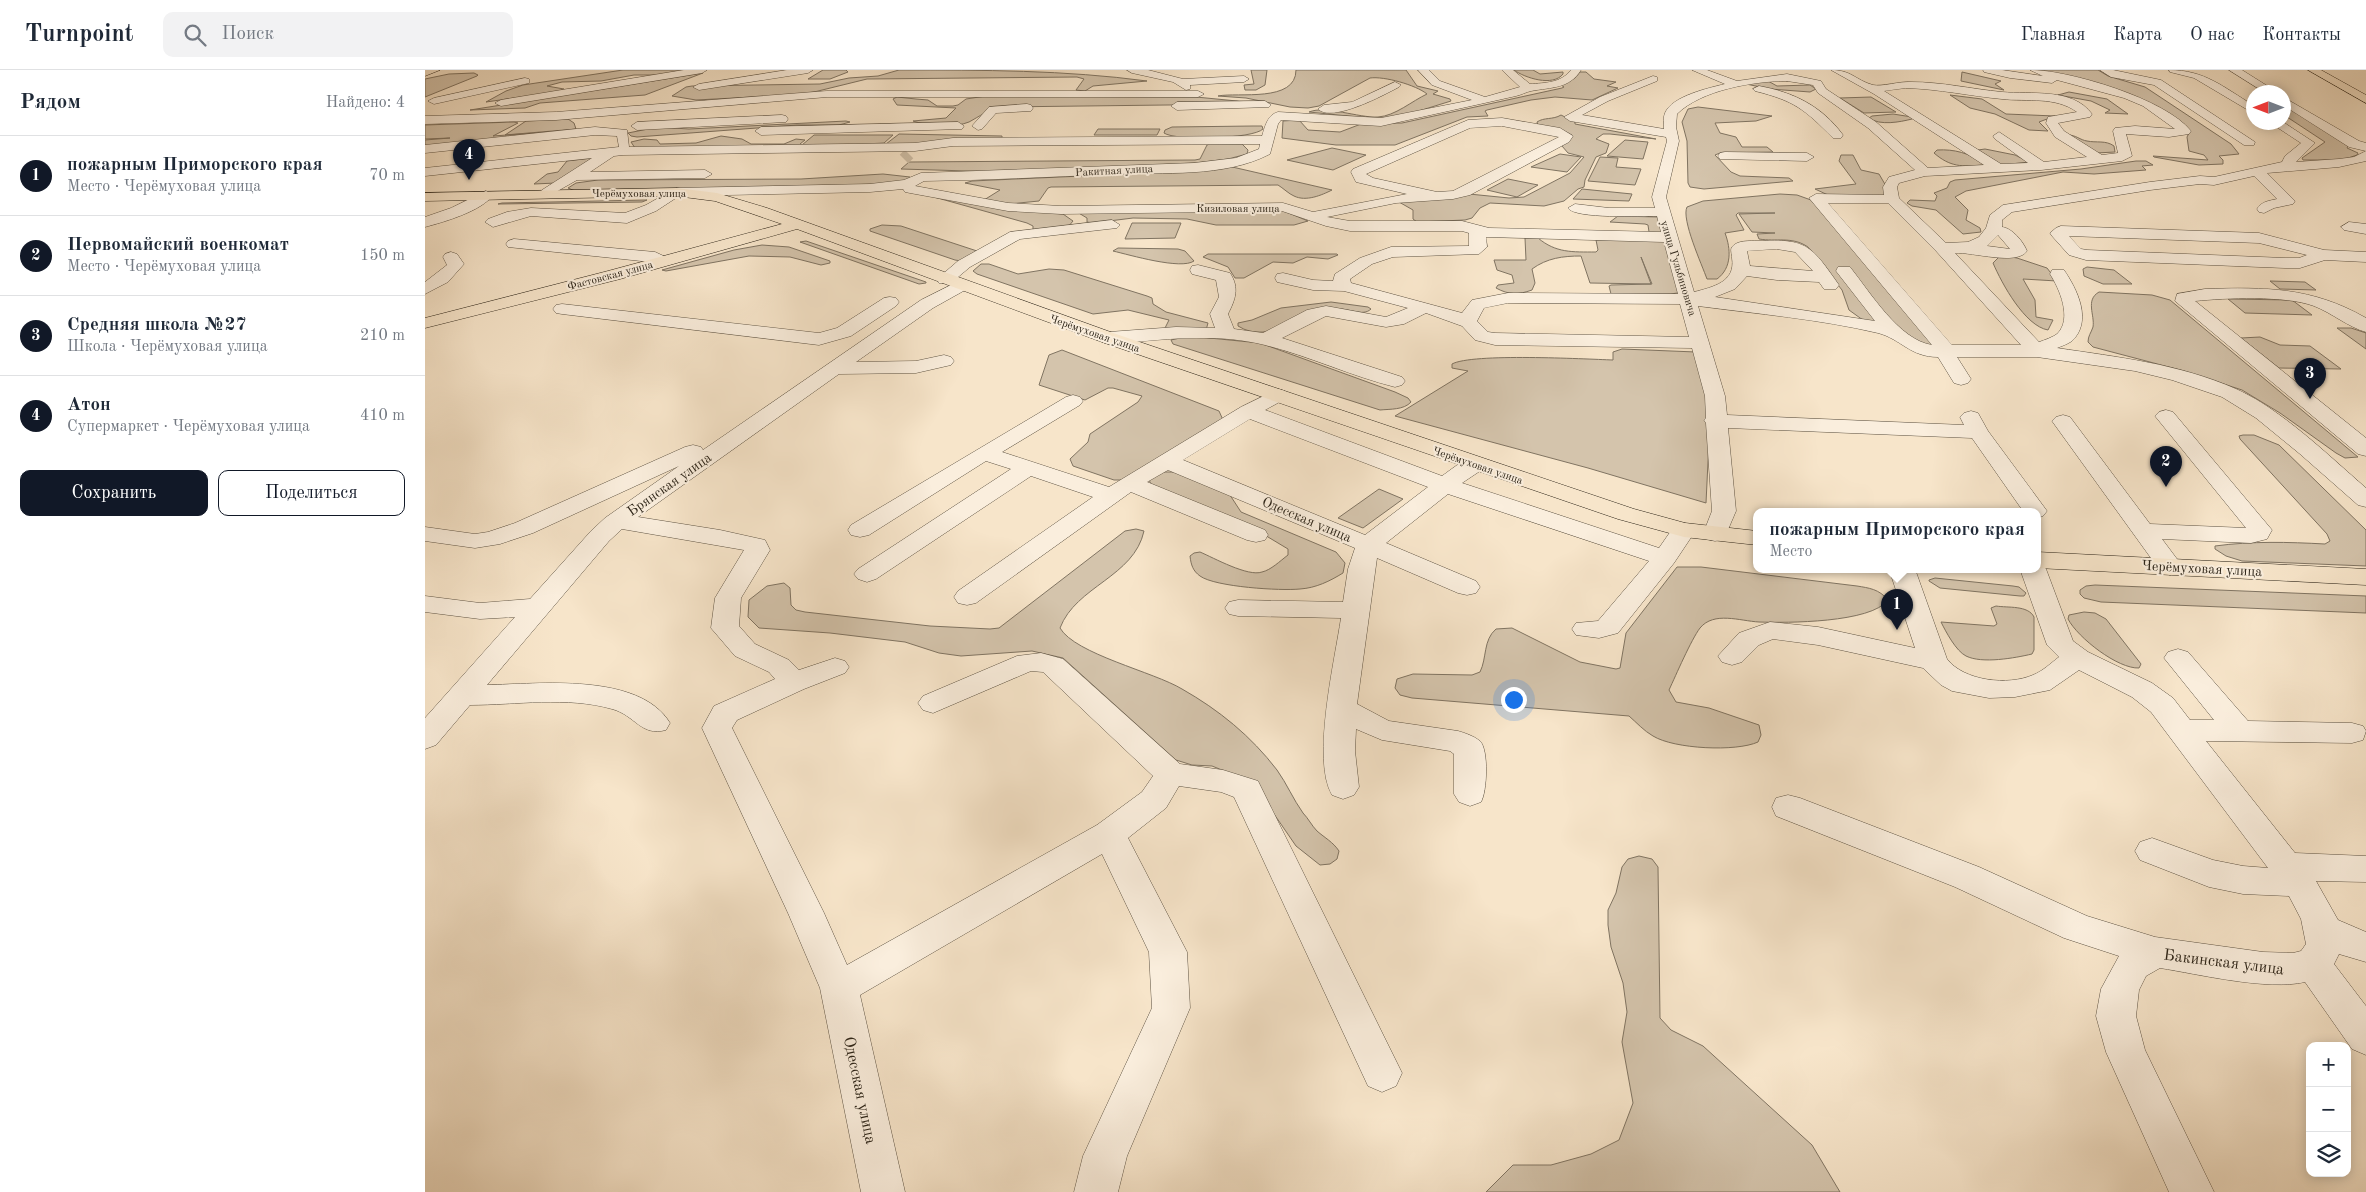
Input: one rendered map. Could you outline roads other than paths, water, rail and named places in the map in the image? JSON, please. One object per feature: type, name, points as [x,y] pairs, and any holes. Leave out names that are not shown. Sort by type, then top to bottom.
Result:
[{"type":"main road","points":[[425,73],[435,70]]},
{"type":"main road","points":[[2313,70],[2366,100]]},
{"type":"main road","name":"Черёмуховая улица","points":[[425,197],[547,193],[676,192],[717,197],[762,211],[794,225],[1109,338],[1626,514],[1684,530],[1753,538]]},
{"type":"main road","name":"Фастовская улица","points":[[425,323],[794,225]]},
{"type":"main road","name":"Черёмуховая улица","points":[[2041,560],[2366,577]]},
{"type":"street","points":[[426,122],[483,106],[702,70]]},
{"type":"street","points":[[690,89],[808,70]]},
{"type":"street","points":[[1132,70],[1182,82],[1244,79]]},
{"type":"street","points":[[1423,70],[1436,83],[1484,100]]},
{"type":"street","points":[[1507,70],[1525,90]]},
{"type":"street","points":[[1560,70],[1576,71]]},
{"type":"street","points":[[1836,70],[1873,90],[2000,169]]},
{"type":"street","points":[[1853,70],[1863,71]]},
{"type":"street","points":[[1988,70],[2017,76],[2061,80],[2062,78]]},
{"type":"street","points":[[2019,70],[2035,70],[2141,102],[2185,131],[2169,133],[2122,130],[2109,125]]},
{"type":"street","points":[[2105,70],[2115,75],[2157,82],[2249,142]]},
{"type":"street","points":[[2174,70],[2198,76],[2246,106]]},
{"type":"street","points":[[2234,70],[2259,85]]},
{"type":"street","points":[[1276,120],[1381,122],[1406,118],[1562,82],[1576,71]]},
{"type":"street","points":[[1709,72],[1799,100],[1837,135]]},
{"type":"street","points":[[429,102],[491,76]]},
{"type":"street","points":[[429,102],[484,91],[532,76]]},
{"type":"street","points":[[1748,83],[1791,78],[1817,83],[1822,91],[1872,125],[1925,172]]},
{"type":"street","points":[[1653,79],[1577,112],[1570,117],[1673,134]]},
{"type":"street","points":[[1182,82],[1191,92],[1213,98],[1242,100],[1265,105],[1276,120]]},
{"type":"street","points":[[573,83],[613,86]]},
{"type":"street","points":[[850,96],[859,83]]},
{"type":"street","name":"улица Гульбиновича","points":[[1715,534],[1724,511],[1715,420],[1715,396],[1659,197],[1673,141],[1669,120],[1671,114],[1678,106],[1694,96],[1748,83]]},
{"type":"street","points":[[1276,120],[1300,110],[1355,106],[1395,85]]},
{"type":"street","points":[[1873,90],[1893,85],[1935,85],[1987,94],[2053,98],[2069,102],[2085,112],[2082,116],[2053,120],[2052,124],[2059,134],[2101,160]]},
{"type":"street","points":[[2010,90],[2033,97]]},
{"type":"street","points":[[426,122],[556,116],[783,98],[1199,94]]},
{"type":"street","points":[[556,116],[850,96],[868,99],[867,108]]},
{"type":"street","points":[[426,122],[631,98]]},
{"type":"street","points":[[426,122],[463,114],[614,105]]},
{"type":"street","points":[[1158,106],[1265,105]]},
{"type":"street","points":[[1314,108],[1377,116],[1403,105]]},
{"type":"street","points":[[2291,105],[2354,144],[2366,147]]},
{"type":"street","points":[[978,126],[997,108],[1042,107]]},
{"type":"street","points":[[1562,110],[1577,112]]},
{"type":"street","points":[[573,116],[595,124],[612,126],[824,117]]},
{"type":"street","name":"Ракитная улица","points":[[676,192],[745,192],[894,186],[907,184],[921,177],[1165,168],[1221,164],[1262,154],[1265,151],[1276,120]]},
{"type":"street","points":[[1309,216],[1396,198],[1437,196],[1465,192],[1567,136],[1560,132],[1502,122],[1468,124],[1358,172],[1361,178],[1370,182],[1437,196]]},
{"type":"street","points":[[425,149],[595,131],[623,133],[624,142],[813,129],[999,126]]},
{"type":"street","points":[[2037,351],[1942,248],[1892,199],[1890,186],[1893,180],[1925,172],[2041,166],[2125,156],[2118,132],[2122,130]]},
{"type":"street","points":[[2288,130],[2309,143],[2290,159],[2289,163],[2292,165]]},
{"type":"street","points":[[1999,136],[2041,166]]},
{"type":"street","points":[[425,172],[611,152],[912,151],[953,142],[1268,140]]},
{"type":"street","points":[[2122,145],[2139,146]]},
{"type":"street","points":[[547,193],[611,152]]},
{"type":"street","points":[[1967,248],[1988,237],[1993,232],[1995,218],[2009,208],[2150,186],[2200,180],[2214,181],[2292,165],[2339,163],[2358,160],[2366,155]]},
{"type":"street","points":[[1725,156],[1807,157]]},
{"type":"street","points":[[2271,157],[2292,165],[2311,177]]},
{"type":"street","points":[[2339,163],[2358,174]]},
{"type":"street","points":[[2189,167],[2245,174]]},
{"type":"street","points":[[2261,170],[2260,174],[2263,179],[2287,201],[2269,205],[2264,209]]},
{"type":"street","points":[[901,171],[917,172],[921,177]]},
{"type":"street","points":[[574,176],[715,173]]},
{"type":"street","name":"Кизиловая улица","points":[[894,186],[1008,207],[1061,210],[1283,207],[1331,223],[1350,226],[1462,226],[1478,239],[1515,234],[1670,237]]},
{"type":"street","points":[[493,222],[512,215],[531,212],[627,218],[651,208],[676,192]]},
{"type":"street","points":[[425,222],[442,218],[461,210],[486,195]]},
{"type":"street","points":[[1892,199],[1816,198],[1947,351],[1948,360],[1961,379]]},
{"type":"street","points":[[1575,208],[1609,212],[1662,212]]},
{"type":"street","points":[[2160,219],[2190,220],[2209,224],[2244,238]]},
{"type":"street","name":"Брянская улица","points":[[425,738],[537,607],[600,536],[617,521],[927,304],[953,282],[964,264],[1016,235],[1092,229],[1124,221]]},
{"type":"street","points":[[2349,227],[2366,229]]},
{"type":"street","points":[[1942,248],[1967,248],[2014,254],[2019,251],[2003,231]]},
{"type":"street","points":[[2324,255],[2300,263],[2086,255],[2075,252],[2057,233],[2061,231],[2259,238],[2324,255],[2366,257]]},
{"type":"street","points":[[1344,286],[1341,278],[1366,261],[1391,252],[1410,259],[1473,251],[1478,239],[1515,246]]},
{"type":"street","points":[[514,244],[655,257],[662,261]]},
{"type":"street","points":[[1688,299],[1724,289],[1735,281],[1741,270],[1741,248],[1788,246],[1799,248],[1806,253],[1827,281],[1741,270]]},
{"type":"street","points":[[425,289],[440,281],[456,264],[451,257]]},
{"type":"street","points":[[1198,270],[1224,277],[1228,297],[1219,314],[1220,321],[1227,334]]},
{"type":"street","points":[[1844,272],[1892,331],[1921,349],[1947,351],[2037,351],[2136,364],[2229,393],[2263,414],[2308,449],[2366,500]]},
{"type":"street","points":[[2037,351],[2065,337],[2072,321],[2073,306],[2069,287],[2058,274]]},
{"type":"street","points":[[1283,278],[1313,285],[1344,286],[1450,314],[1468,322],[1482,336],[1503,340],[1701,343]]},
{"type":"street","points":[[1394,299],[1409,286]]},
{"type":"street","points":[[1450,314],[1468,292]]},
{"type":"street","points":[[2366,326],[2347,314],[2307,298],[2206,294],[2183,298],[2184,302],[2366,449]]},
{"type":"street","points":[[1468,322],[1472,310],[1478,304],[1508,298],[1688,299],[1793,313],[1892,331]]},
{"type":"street","points":[[562,309],[819,338],[844,332],[890,302]]},
{"type":"street","points":[[1266,339],[1313,314],[1326,311],[1386,322],[1397,320],[1423,308]]},
{"type":"street","points":[[1109,338],[1176,333],[1227,334],[1266,339],[1395,381]]},
{"type":"street","points":[[834,368],[910,367],[944,361]]},
{"type":"street","points":[[967,597],[1121,489],[1248,411],[1278,395]]},
{"type":"street","points":[[860,530],[984,453],[1073,401]]},
{"type":"street","points":[[1248,411],[1444,486],[1576,532],[1665,558]]},
{"type":"street","points":[[2143,530],[2251,536],[2258,534],[2260,530],[2166,416]]},
{"type":"street","points":[[1715,420],[1860,437],[1975,424],[2033,508]]},
{"type":"street","points":[[2063,421],[2170,566]]},
{"type":"street","points":[[425,534],[475,541],[491,539],[524,528],[718,440],[739,435]]},
{"type":"street","points":[[984,453],[1028,468],[1121,489],[1256,535]]},
{"type":"street","name":"Одесская улица","points":[[1166,461],[1368,545],[1361,569],[1342,709],[1339,751],[1343,787]]},
{"type":"street","points":[[1467,587],[1368,545],[1475,464]]},
{"type":"street","points":[[867,574],[1028,468]]},
{"type":"street","points":[[617,521],[720,536],[755,545],[757,550],[728,598],[725,628],[745,650],[779,666],[795,682],[835,667]]},
{"type":"street","points":[[1587,628],[1599,630],[1608,627],[1665,558],[1684,530]]},
{"type":"street","points":[[1903,573],[1913,597],[1933,661],[1938,670],[1951,679],[1971,687],[2015,688],[2043,683],[2078,658]]},
{"type":"street","points":[[2034,573],[2061,645],[2078,658],[2142,690],[2161,705],[2293,875],[2319,918],[2318,947],[2366,1037]]},
{"type":"street","points":[[425,604],[480,611],[537,607]]},
{"type":"street","points":[[1238,608],[1355,610]]},
{"type":"street","points":[[1732,656],[1749,639],[1770,630],[1818,636],[1933,661]]},
{"type":"street","points":[[2178,658],[2239,730]]},
{"type":"street","points":[[933,703],[1027,662],[1041,662],[1053,665],[1171,774],[1223,781],[1247,789],[1382,1073]]},
{"type":"street","name":"Одесская улица","points":[[795,682],[725,713],[717,728],[806,913],[839,988],[883,1192]]},
{"type":"street","points":[[463,695],[572,694],[609,698],[638,708],[655,723]]},
{"type":"street","points":[[1342,709],[1382,730],[1458,742],[1469,749],[1470,794]]},
{"type":"street","points":[[2181,730],[2352,733]]},
{"type":"street","points":[[839,988],[1109,834],[1154,800],[1171,774]]},
{"type":"street","points":[[1788,807],[1967,877],[2077,928],[2155,952]]},
{"type":"street","points":[[1096,1192],[1105,1156],[1171,1008],[1168,952],[1109,834]]},
{"type":"street","points":[[2152,851],[2209,873],[2234,878],[2366,869]]},
{"type":"street","points":[[2318,947],[2343,940],[2366,947]]},
{"type":"street","name":"Бакинская улица","points":[[2192,1192],[2126,1052],[2116,1016],[2120,989],[2133,965],[2155,952],[2263,968],[2293,969],[2318,947]]},
{"type":"tunnel","points":[[904,159],[909,154]]},
{"type":"place","name":"Атон","points":[[469,180]]},
{"type":"place","name":"Средняя школа №27","points":[[2310,399]]},
{"type":"place","name":"Первомайский военкомат","points":[[2166,487]]},
{"type":"place","name":"пожарным Приморского края","points":[[1897,630]]}]
